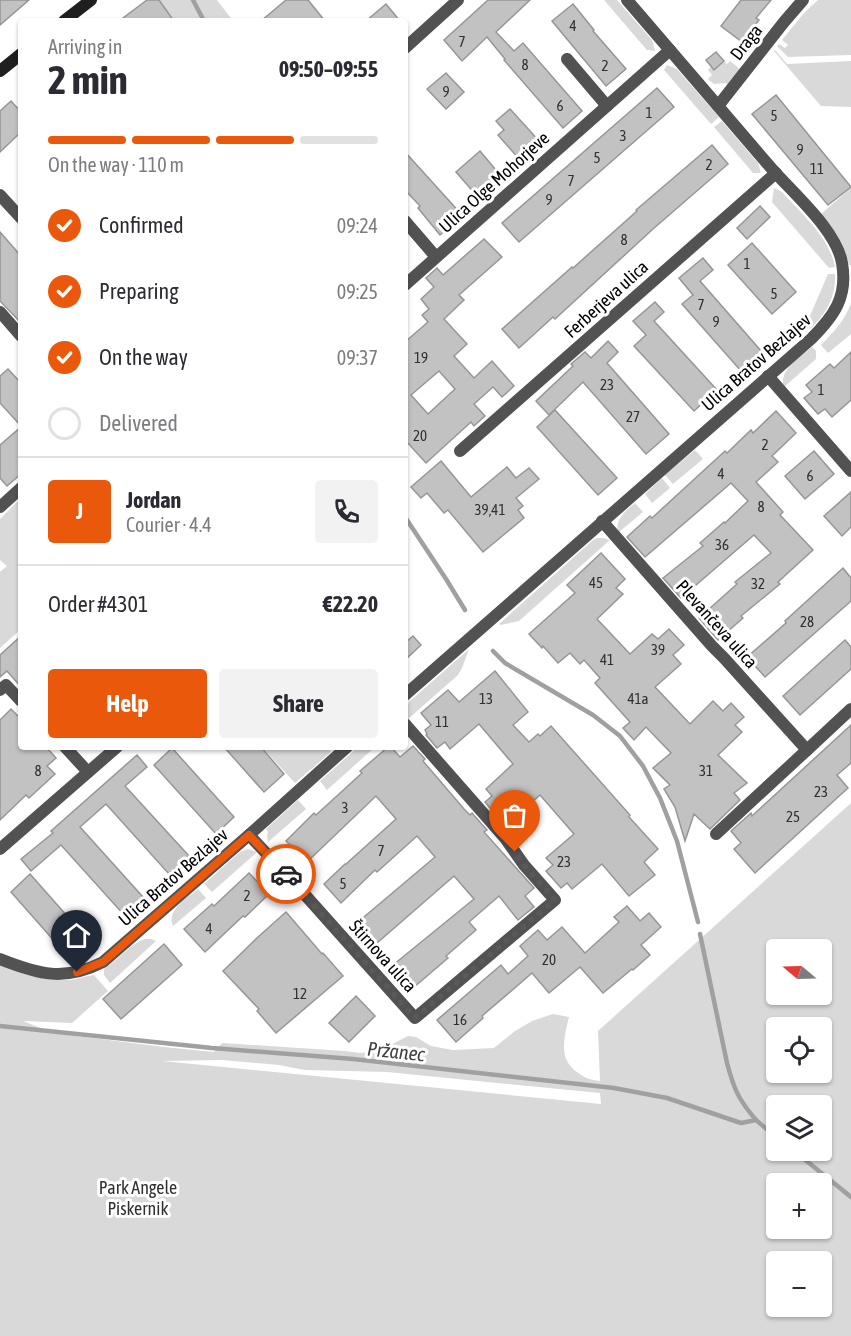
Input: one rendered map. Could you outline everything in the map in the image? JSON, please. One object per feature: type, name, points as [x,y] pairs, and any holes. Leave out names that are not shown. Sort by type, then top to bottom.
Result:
[{"type":"main road","points":[[68,18],[91,0]]},
{"type":"main road","points":[[0,71],[18,56]]},
{"type":"street","points":[[408,45],[458,0]]},
{"type":"street","name":"Ulica Bratov Bezlajev","points":[[408,692],[827,323],[840,300],[843,281],[842,262],[833,241],[823,226],[627,0]]},
{"type":"street","name":"Draga","points":[[718,106],[803,0]]},
{"type":"street","name":"Ulica Olge Mohorjeve","points":[[408,282],[670,50]]},
{"type":"street","points":[[567,59],[607,106]]},
{"type":"street","name":"Ferberjeva ulica","points":[[460,451],[776,173]]},
{"type":"street","points":[[0,195],[18,216]]},
{"type":"street","points":[[408,224],[436,257]]},
{"type":"street","points":[[0,312],[18,333]]},
{"type":"street","points":[[768,376],[851,471]]},
{"type":"street","points":[[0,507],[18,491]]},
{"type":"street","name":"Plevančeva ulica","points":[[602,521],[807,750]]},
{"type":"street","points":[[0,690],[6,685],[18,698]]},
{"type":"street","points":[[716,834],[851,709]]},
{"type":"street","name":"Štirnova ulica","points":[[249,835],[415,1018],[555,900],[524,865],[505,838],[408,727]]},
{"type":"street","points":[[68,750],[88,772]]},
{"type":"street","points":[[0,849],[114,750]]},
{"type":"street","name":"Ulica Bratov Bezlajev","points":[[0,959],[29,970],[57,975],[77,972],[103,962],[344,750]]},
{"type":"green space","points":[[159,0],[217,0],[231,18],[171,18]]},
{"type":"green space","points":[[604,0],[617,0],[652,40],[655,51],[647,50]]},
{"type":"green space","points":[[818,0],[851,0],[851,55],[788,57],[777,46],[779,44],[785,48],[788,45],[782,40]]},
{"type":"green space","points":[[775,50],[787,64],[851,61],[851,107],[821,106]]},
{"type":"green space","points":[[724,61],[727,64],[730,61],[740,69],[727,85],[726,83],[714,84],[708,79],[712,75],[708,70],[711,67],[714,70]]},
{"type":"green space","points":[[667,65],[677,69],[719,117],[711,124],[664,70]]},
{"type":"green space","points":[[722,121],[758,163],[761,173],[753,173],[714,127]]},
{"type":"green space","points":[[774,188],[782,192],[814,226],[827,246],[835,267],[829,268],[772,202]]},
{"type":"green space","points":[[851,188],[851,265],[849,265],[839,238],[821,214]]},
{"type":"green space","points":[[828,274],[835,274],[832,298],[821,317],[810,329],[806,325]]},
{"type":"green space","points":[[851,303],[851,334],[828,353],[821,345],[839,326]]},
{"type":"green space","points":[[812,347],[816,351],[816,359],[784,387],[784,375],[787,370]]},
{"type":"green space","points":[[695,450],[703,459],[673,484],[665,475]]},
{"type":"green space","points":[[662,478],[670,488],[652,503],[645,494]]},
{"type":"green space","points":[[18,501],[18,632],[0,648],[0,572],[7,566],[0,560],[0,519]]},
{"type":"green space","points":[[635,503],[643,512],[618,533],[619,519]]},
{"type":"green space","points":[[597,538],[610,540],[519,621],[499,624],[593,540]]},
{"type":"green space","points":[[469,649],[458,675],[408,719],[409,702]]},
{"type":"green space","points":[[265,750],[329,750],[331,752],[295,783]]},
{"type":"green space","points":[[355,750],[372,750],[327,790],[320,781]]},
{"type":"green space","points":[[298,800],[306,809],[268,842],[266,829]]},
{"type":"green space","name":"Park Angele Piskernik","points":[[851,803],[851,1336],[0,1336],[0,964],[43,978],[70,980],[94,975],[108,991],[72,1023],[23,1021],[53,1033],[214,1052],[222,1043],[360,1053],[379,1051],[408,1036],[416,1037],[431,1046],[453,1050],[494,1048],[532,1021],[553,1014],[569,1017],[564,1047],[571,1067],[585,1077],[600,1081],[598,1031]],"holes":[[[222,1060],[279,1065],[305,1070],[387,1072],[600,1093],[601,1104],[162,1061]]]},
{"type":"green space","points":[[248,849],[257,852],[212,892],[204,884],[240,852]]},
{"type":"green space","points":[[198,889],[206,898],[173,926],[172,915],[175,910],[183,900]]},
{"type":"green space","points":[[145,939],[156,941],[110,983],[104,975],[104,969],[135,944]]},
{"type":"building","points":[[0,0],[29,0],[0,25]]},
{"type":"building","points":[[147,0],[159,0],[172,18],[123,18]]},
{"type":"building","points":[[286,0],[308,0],[323,18],[265,18]]},
{"type":"building","points":[[488,0],[530,0],[496,32],[514,51],[523,43],[582,111],[563,128],[487,37],[462,61],[444,40]]},
{"type":"building","points":[[741,0],[771,0],[756,18],[759,20],[742,42],[721,26]]},
{"type":"building","points":[[386,4],[398,18],[370,18]]},
{"type":"building","points":[[573,4],[626,69],[606,86],[552,21]]},
{"type":"building","points":[[716,52],[724,61],[714,70],[706,60]]},
{"type":"building","points":[[446,73],[464,92],[446,109],[427,89]]},
{"type":"building","points":[[657,88],[674,107],[519,242],[502,223]]},
{"type":"building","points":[[776,95],[851,187],[828,205],[752,114]]},
{"type":"building","points":[[11,101],[18,109],[18,135],[0,152],[0,111]]},
{"type":"building","points":[[510,109],[540,142],[520,160],[498,135],[504,130],[496,121]]},
{"type":"building","points":[[712,145],[728,164],[555,319],[553,317],[519,348],[502,329]]},
{"type":"building","points":[[480,151],[500,175],[477,196],[456,172]]},
{"type":"building","points":[[408,155],[462,215],[440,235],[418,208],[420,206],[408,193]]},
{"type":"building","points":[[760,206],[770,217],[747,239],[737,228]]},
{"type":"building","points":[[0,232],[18,253],[18,320],[0,301]]},
{"type":"building","points":[[484,239],[502,257],[459,295],[464,300],[444,319],[467,344],[454,356],[474,378],[492,361],[514,386],[502,397],[493,387],[474,404],[485,416],[474,426],[471,422],[426,463],[408,443],[408,339],[428,322],[422,315],[429,309],[421,299],[434,287],[426,278],[437,268],[443,275]],"holes":[[[439,371],[455,389],[428,414],[411,395]]]},
{"type":"building","points":[[752,243],[796,292],[772,314],[728,265]]},
{"type":"building","points":[[703,258],[713,270],[700,281],[762,352],[741,371],[682,304],[693,295],[679,278]]},
{"type":"building","points":[[655,302],[664,312],[654,321],[717,390],[694,411],[634,346],[646,335],[633,321]]},
{"type":"building","points":[[608,341],[618,352],[607,363],[669,434],[646,454],[583,382],[549,415],[536,401],[585,352],[591,358]]},
{"type":"building","points":[[851,352],[851,400],[832,417],[825,409],[818,414],[804,398],[812,392],[806,385],[830,364],[834,368]]},
{"type":"building","points":[[8,369],[18,380],[18,423],[0,403],[0,376]]},
{"type":"building","points":[[555,410],[617,478],[598,495],[537,427]]},
{"type":"building","points":[[776,411],[796,433],[772,456],[778,462],[756,482],[783,512],[780,515],[813,550],[778,582],[780,584],[741,616],[743,618],[718,640],[699,618],[737,584],[735,582],[771,553],[754,535],[681,598],[663,578],[703,546],[700,543],[748,501],[731,483],[645,557],[627,537],[650,516],[652,518],[725,451],[727,453],[751,430],[753,433]]},
{"type":"building","points":[[18,430],[18,477],[7,486],[0,478],[0,445]]},
{"type":"building","points":[[814,451],[834,474],[805,499],[785,476]]},
{"type":"building","points":[[441,461],[471,497],[507,467],[516,478],[529,468],[539,479],[516,498],[523,506],[518,510],[524,518],[483,552],[448,510],[444,513],[427,493],[421,498],[411,487]]},
{"type":"building","points":[[851,492],[851,527],[842,536],[824,516]]},
{"type":"building","points":[[601,553],[625,579],[616,588],[623,594],[597,619],[630,654],[652,634],[658,639],[669,629],[684,645],[673,655],[681,664],[655,687],[690,724],[713,701],[723,711],[731,703],[744,717],[735,725],[742,732],[718,755],[747,783],[734,793],[740,800],[710,829],[694,814],[685,841],[675,807],[664,789],[670,785],[653,768],[671,753],[646,727],[634,740],[623,728],[630,722],[595,683],[600,678],[584,660],[580,664],[570,653],[558,663],[529,634],[575,593],[567,585]]},
{"type":"building","points":[[843,568],[851,578],[851,601],[765,677],[747,657]]},
{"type":"building","points":[[413,636],[421,645],[408,657],[408,640]]},
{"type":"building","points":[[18,639],[18,684],[7,671],[0,677],[0,655]]},
{"type":"building","points":[[845,640],[851,647],[851,669],[800,715],[783,696]]},
{"type":"building","points":[[495,671],[528,712],[513,725],[529,742],[551,726],[658,849],[644,862],[655,875],[629,896],[602,864],[572,889],[567,883],[561,888],[546,871],[553,865],[546,858],[574,834],[540,795],[512,820],[506,814],[499,819],[485,802],[492,796],[486,789],[513,764],[479,724],[450,749],[445,742],[437,748],[426,735],[425,730],[431,725],[421,713],[448,690],[459,702]]},
{"type":"building","points":[[11,709],[18,716],[18,750],[49,750],[56,758],[47,766],[55,774],[29,798],[26,795],[0,820],[0,720]]},
{"type":"building","points":[[851,725],[851,763],[837,775],[848,788],[755,873],[734,849],[741,843],[731,831],[751,813],[752,816]]},
{"type":"building","points":[[413,746],[425,759],[423,761],[464,809],[470,815],[472,813],[487,830],[484,832],[534,888],[525,896],[534,907],[518,920],[499,896],[469,922],[476,930],[413,988],[393,965],[474,899],[454,876],[377,943],[358,922],[435,857],[417,836],[377,872],[375,870],[341,903],[324,884],[396,819],[376,796],[307,862],[286,841],[384,750],[394,750],[400,757]]},
{"type":"building","points":[[170,750],[174,750],[234,817],[216,834],[154,765]]},
{"type":"building","points":[[227,750],[264,750],[284,774],[264,792]]},
{"type":"building","points":[[137,755],[147,767],[125,786],[189,856],[169,874],[106,804],[80,827],[143,897],[124,915],[61,845],[31,871],[21,859],[53,833],[51,831]]},
{"type":"building","points":[[249,873],[269,894],[205,952],[184,929],[212,904],[214,906]]},
{"type":"building","points":[[30,874],[91,943],[71,960],[11,892]]},
{"type":"building","points":[[627,906],[640,921],[649,913],[661,927],[641,945],[650,955],[603,993],[580,967],[549,993],[532,973],[456,1042],[437,1020],[501,965],[508,974],[528,956],[520,946],[538,930],[547,940],[562,927],[585,953],[619,922],[614,917]]},
{"type":"building","points":[[286,912],[343,976],[276,1033],[257,1011],[259,1009],[223,971]]},
{"type":"building","points":[[164,944],[182,965],[121,1019],[103,999]]},
{"type":"building","points":[[356,996],[375,1016],[349,1042],[329,1023]]},
{"type":"waterway","points":[[193,0],[202,18]]},
{"type":"waterway","points":[[408,522],[465,610]]},
{"type":"waterway","points":[[493,651],[505,663],[593,715],[620,736],[643,766],[660,798],[677,841],[698,922]]},
{"type":"waterway","points":[[700,934],[727,1063],[741,1100],[756,1120]]},
{"type":"waterway","name":"Pržanec","points":[[0,1026],[212,1048],[353,1059],[614,1088],[667,1098],[741,1123],[756,1120],[766,1129]]},
{"type":"waterway","name":"Pržanec","points":[[807,1161],[851,1197]]},
{"type":"way so far","points":[[286,874],[415,1018],[555,900],[515,852]]},
{"type":"route","points":[[77,972],[103,962],[249,835],[286,874]]}]
